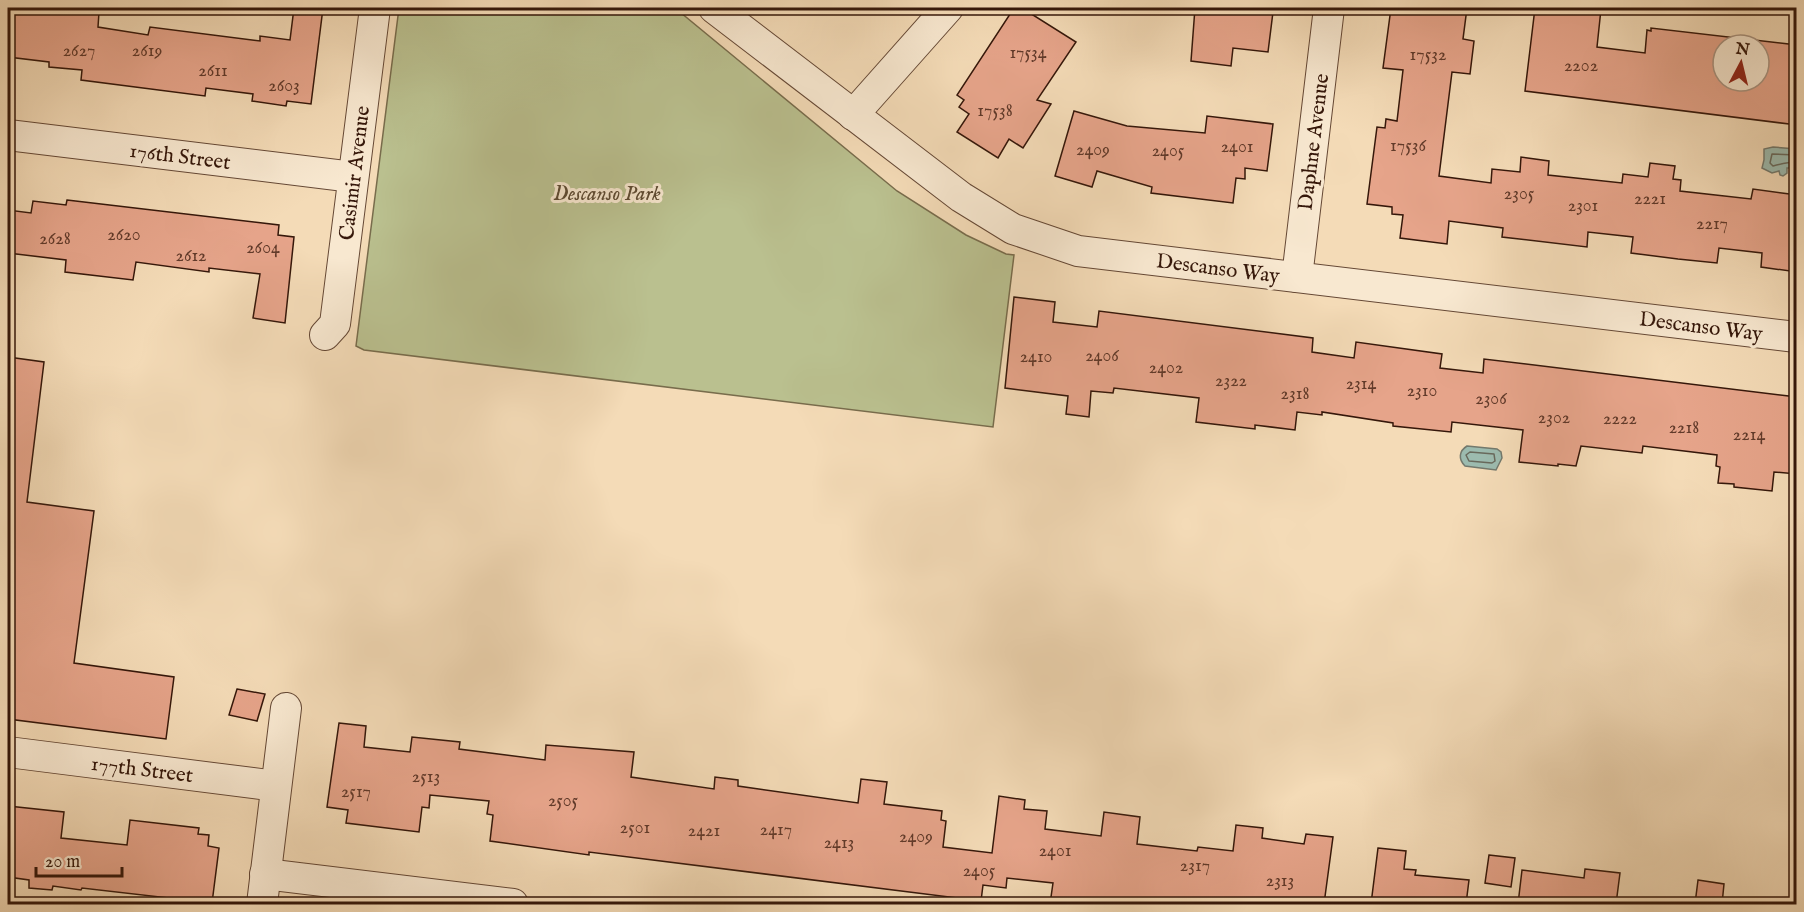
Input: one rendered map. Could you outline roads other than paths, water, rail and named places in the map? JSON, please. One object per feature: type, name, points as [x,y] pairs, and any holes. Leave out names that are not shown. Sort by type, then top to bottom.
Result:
[{"type":"street","name":"Casimir Avenue","points":[[325,335],[335,324],[375,8]]},
{"type":"street","name":"Descanso Way","points":[[714,8],[961,197],[1013,229],[1078,251],[1797,337]]},
{"type":"street","points":[[853,115],[948,8]]},
{"type":"street","name":"Daphne Avenue","points":[[1297,277],[1329,8]]},
{"type":"street","name":"176th Street","points":[[8,135],[353,177]]},
{"type":"street","points":[[262,904],[286,708]]},
{"type":"street","name":"177th Street","points":[[8,752],[276,786]]},
{"type":"street","points":[[265,874],[513,904]]},
{"type":"water","points":[[1773,147],[1796,149],[1796,168],[1787,168],[1787,173],[1783,176],[1779,171],[1772,173],[1762,168],[1764,149]]},
{"type":"water","points":[[1467,446],[1497,449],[1501,452],[1502,458],[1496,470],[1465,466],[1460,455]]},
{"type":"park label","name":"Descanso Park","points":[[607,193]]}]
